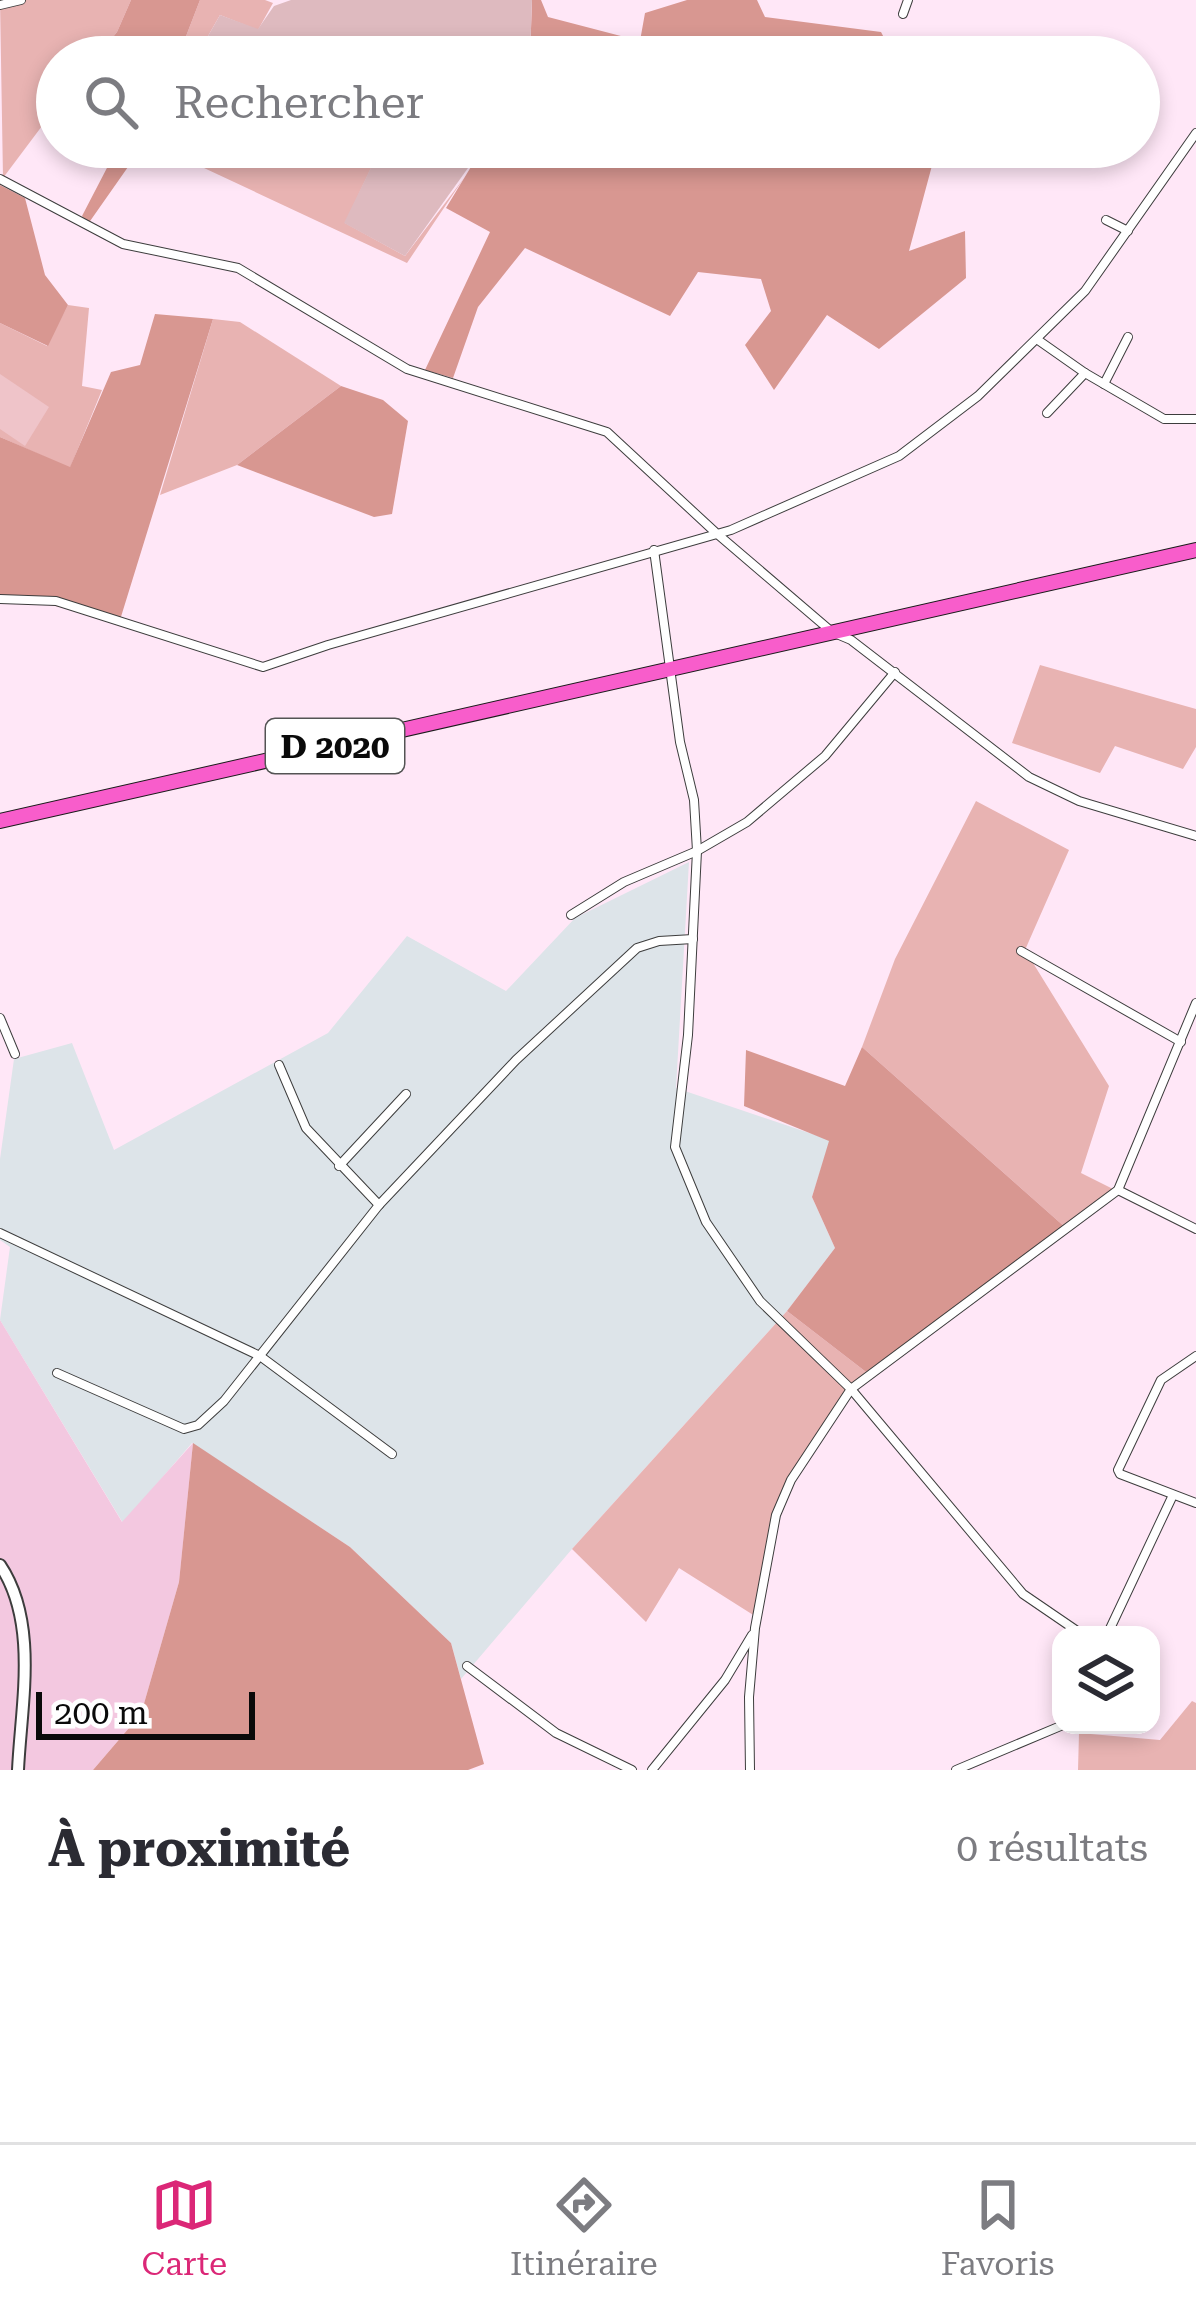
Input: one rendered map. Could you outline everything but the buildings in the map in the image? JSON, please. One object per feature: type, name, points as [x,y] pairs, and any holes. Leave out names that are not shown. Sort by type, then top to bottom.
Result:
[{"type":"main road","name":"D 2020","points":[[0,821],[1196,550]]},
{"type":"street","points":[[0,5],[21,0]]},
{"type":"street","points":[[903,14],[908,0]]},
{"type":"street","points":[[0,599],[56,601],[263,668],[328,645],[731,530],[898,456],[979,396],[1085,291],[1196,133]]},
{"type":"street","points":[[0,179],[123,244],[238,268],[406,369],[607,432],[832,632],[895,672],[1029,777],[1079,801],[1196,836]]},
{"type":"street","points":[[1106,220],[1128,231]]},
{"type":"street","points":[[1104,384],[1128,337]]},
{"type":"street","points":[[1038,340],[1164,419],[1196,419]]},
{"type":"street","points":[[1047,413],[1085,373]]},
{"type":"street","points":[[654,550],[680,742],[694,800],[697,851],[688,1035],[675,1147],[706,1222],[760,1300],[850,1389],[1023,1594],[1070,1626]]},
{"type":"street","points":[[571,915],[624,882],[697,851],[747,821],[801,779],[895,672]]},
{"type":"street","points":[[57,1373],[184,1429],[198,1425],[224,1401],[379,1205],[516,1060],[637,948],[659,940],[693,939]]},
{"type":"street","points":[[1021,951],[1180,1042]]},
{"type":"street","points":[[750,1770],[755,1628],[776,1515],[799,1466],[850,1389],[1118,1190],[1196,1003]]},
{"type":"street","points":[[0,1018],[15,1054]]},
{"type":"street","points":[[279,1065],[306,1128],[379,1205]]},
{"type":"street","points":[[339,1166],[406,1094]]},
{"type":"street","points":[[1118,1190],[1196,1228]]},
{"type":"street","points":[[0,1233],[260,1356],[392,1454]]},
{"type":"street","points":[[1196,1356],[1161,1380],[1118,1470],[1196,1503]]},
{"type":"street","points":[[1111,1626],[1173,1495]]},
{"type":"street","points":[[0,1565],[8,1576],[24,1631],[18,1770]]},
{"type":"street","points":[[652,1770],[725,1680],[755,1628]]},
{"type":"street","points":[[467,1666],[556,1732],[632,1770]]},
{"type":"street","points":[[956,1770],[1052,1730]]},
{"type":"shaded area","points":[[0,0],[131,0],[114,36],[36,36],[36,134],[3,178]]},
{"type":"shaded area","points":[[131,0],[200,0],[186,36],[114,36]]},
{"type":"shaded area","points":[[200,0],[273,3],[258,30],[220,15],[208,36],[186,36]]},
{"type":"shaded area","points":[[291,0],[532,0],[531,36],[208,36],[220,15],[258,29],[274,6]]},
{"type":"shaded area","points":[[532,0],[541,0],[548,17],[621,36],[531,36]]},
{"type":"shaded area","points":[[687,0],[757,0],[765,17],[881,32],[883,36],[641,36],[645,13]]},
{"type":"shaded area","points":[[107,168],[127,168],[88,224],[82,216]]},
{"type":"shaded area","points":[[204,168],[371,168],[345,223],[405,256],[464,178],[407,263]]},
{"type":"shaded area","points":[[371,168],[468,168],[405,256],[344,223]]},
{"type":"shaded area","points":[[470,168],[931,168],[909,251],[965,231],[966,278],[879,349],[827,315],[774,390],[745,345],[771,311],[761,279],[698,272],[670,316],[525,248],[478,307],[453,378],[425,370],[490,232],[446,208]]},
{"type":"shaded area","points":[[0,185],[25,198],[45,275],[68,305],[48,346],[0,323]]},
{"type":"shaded area","points":[[68,305],[89,308],[82,386],[102,390],[70,468],[0,437],[0,323],[47,346]]},
{"type":"shaded area","points":[[155,314],[213,319],[120,620],[51,605],[0,602],[0,437],[70,467],[111,372],[140,365]]},
{"type":"shaded area","points":[[213,319],[240,322],[341,386],[237,465],[160,495]]},
{"type":"shaded area","points":[[0,374],[49,407],[25,446],[0,429]]},
{"type":"shaded area","points":[[341,386],[383,400],[408,421],[392,514],[374,517],[237,465]]},
{"type":"shaded area","points":[[1040,665],[1196,709],[1196,747],[1183,769],[1115,746],[1100,773],[1012,743]]},
{"type":"shaded area","points":[[976,801],[1069,850],[1025,950],[1109,1086],[1081,1173],[1117,1191],[1066,1228],[862,1047],[895,959]]},
{"type":"shaded area","points":[[689,862],[676,1088],[830,1140],[812,1197],[835,1248],[787,1311],[461,1679],[451,1643],[350,1547],[192,1443],[123,1523],[0,1320],[10,1247],[0,1240],[0,1159],[14,1059],[72,1043],[114,1150],[328,1033],[407,936],[506,991],[575,918]]},
{"type":"shaded area","points":[[862,1047],[1066,1228],[866,1372],[787,1311],[835,1248],[812,1197],[829,1141],[744,1106],[746,1050],[845,1086]]},
{"type":"shaded area","points":[[787,1311],[866,1372],[829,1417],[777,1514],[758,1618],[679,1568],[646,1622],[572,1549]]},
{"type":"shaded area","points":[[0,1320],[122,1522],[193,1443],[179,1582],[141,1714],[93,1770],[0,1770]]},
{"type":"shaded area","points":[[193,1443],[350,1547],[451,1643],[484,1764],[468,1770],[93,1770],[141,1714],[179,1582]]},
{"type":"shaded area","points":[[1192,1701],[1196,1703],[1196,1770],[1078,1770],[1079,1734],[1160,1740]]}]
